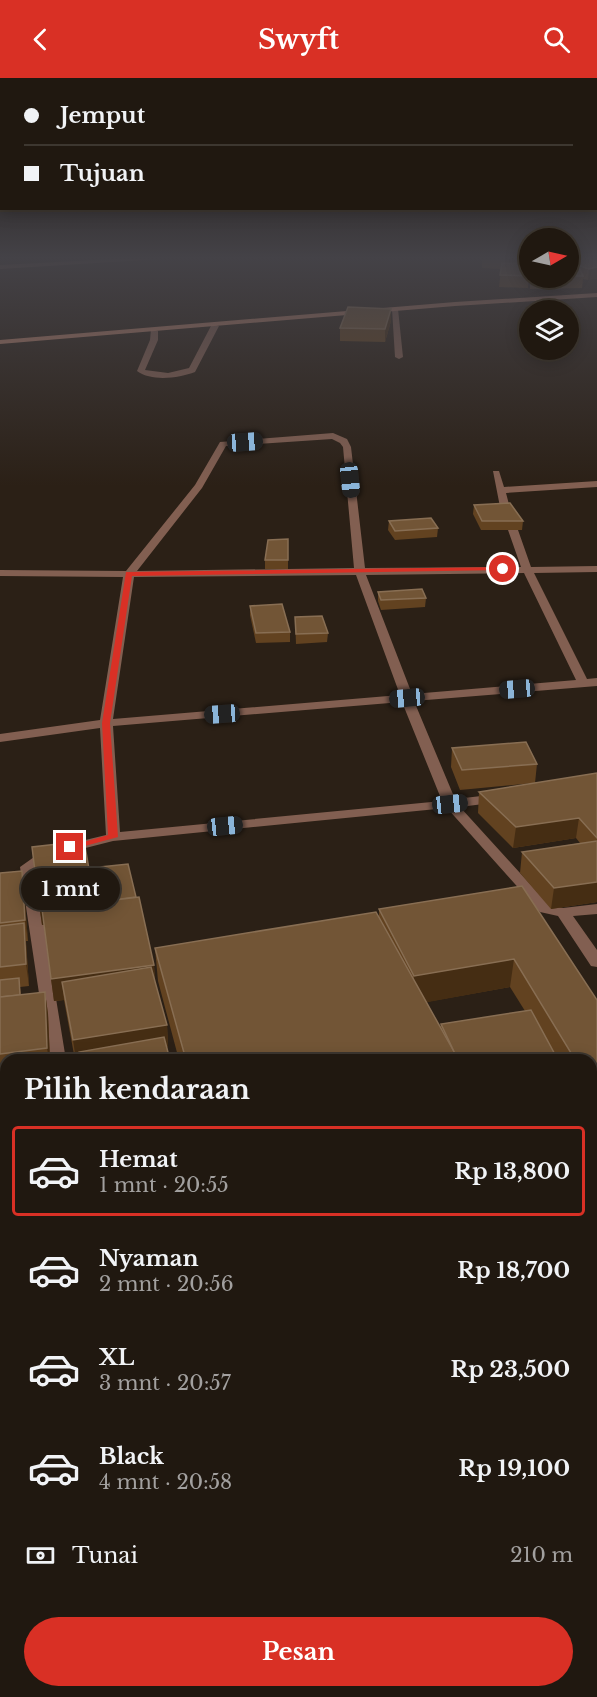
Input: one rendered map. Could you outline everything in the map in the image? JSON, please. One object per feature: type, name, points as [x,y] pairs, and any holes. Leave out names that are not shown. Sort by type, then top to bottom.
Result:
[{"type":"main road","points":[[0,342],[104,335]]},
{"type":"street","points":[[154,335],[154,340],[141,371],[147,374],[182,374],[192,370],[210,335]]},
{"type":"street","points":[[397,335],[399,357]]},
{"type":"street","points":[[113,837],[106,723],[129,574],[199,486],[223,444],[333,436],[341,438],[347,447],[360,572],[450,804],[545,909],[564,914],[597,909]]},
{"type":"street","points":[[496,472],[506,512]]},
{"type":"street","points":[[501,490],[597,484]]},
{"type":"street","points":[[513,530],[527,569],[583,683]]},
{"type":"street","points":[[0,573],[129,574],[597,569]]},
{"type":"street","points":[[0,738],[106,723],[597,682]]},
{"type":"street","points":[[56,1054],[27,867],[49,853],[113,837],[517,796]]},
{"type":"street","points":[[564,914],[597,962]]},
{"type":"building","points":[[510,503],[523,521],[482,521],[474,505]]},
{"type":"building","points":[[431,518],[438,528],[395,531],[389,521]]},
{"type":"building","points":[[288,539],[288,560],[265,560],[268,540]]},
{"type":"building","points":[[422,589],[426,598],[381,600],[378,592]]},
{"type":"building","points":[[282,604],[290,632],[256,633],[250,606]]},
{"type":"building","points":[[322,616],[328,633],[296,634],[295,617]]},
{"type":"building","points":[[526,742],[537,764],[462,770],[452,748]]},
{"type":"building","points":[[597,773],[597,838],[579,818],[516,827],[479,792]]},
{"type":"building","points":[[84,841],[94,897],[39,904],[32,847]]},
{"type":"building","points":[[597,841],[597,882],[554,888],[522,852]]},
{"type":"building","points":[[128,864],[136,897],[98,902],[91,868]]},
{"type":"building","points":[[22,871],[25,920],[0,923],[0,873]]},
{"type":"building","points":[[522,886],[597,1000],[597,1054],[572,1054],[514,959],[414,976],[379,909]]},
{"type":"building","points":[[139,897],[154,965],[51,979],[42,909]]},
{"type":"building","points":[[376,912],[455,1054],[184,1054],[155,948]]},
{"type":"building","points":[[24,923],[26,964],[0,967],[0,926]]},
{"type":"building","points":[[151,967],[167,1025],[73,1040],[62,982]]},
{"type":"building","points":[[19,978],[20,995],[0,997],[0,980]]},
{"type":"building","points":[[45,992],[47,1048],[0,1054],[0,997]]},
{"type":"building","points":[[531,1010],[555,1054],[455,1054],[441,1024]]},
{"type":"building","points":[[164,1037],[168,1054],[79,1054],[79,1052]]},
{"type":"route","points":[[70,847],[113,837],[106,723],[129,574],[503,569]]}]
